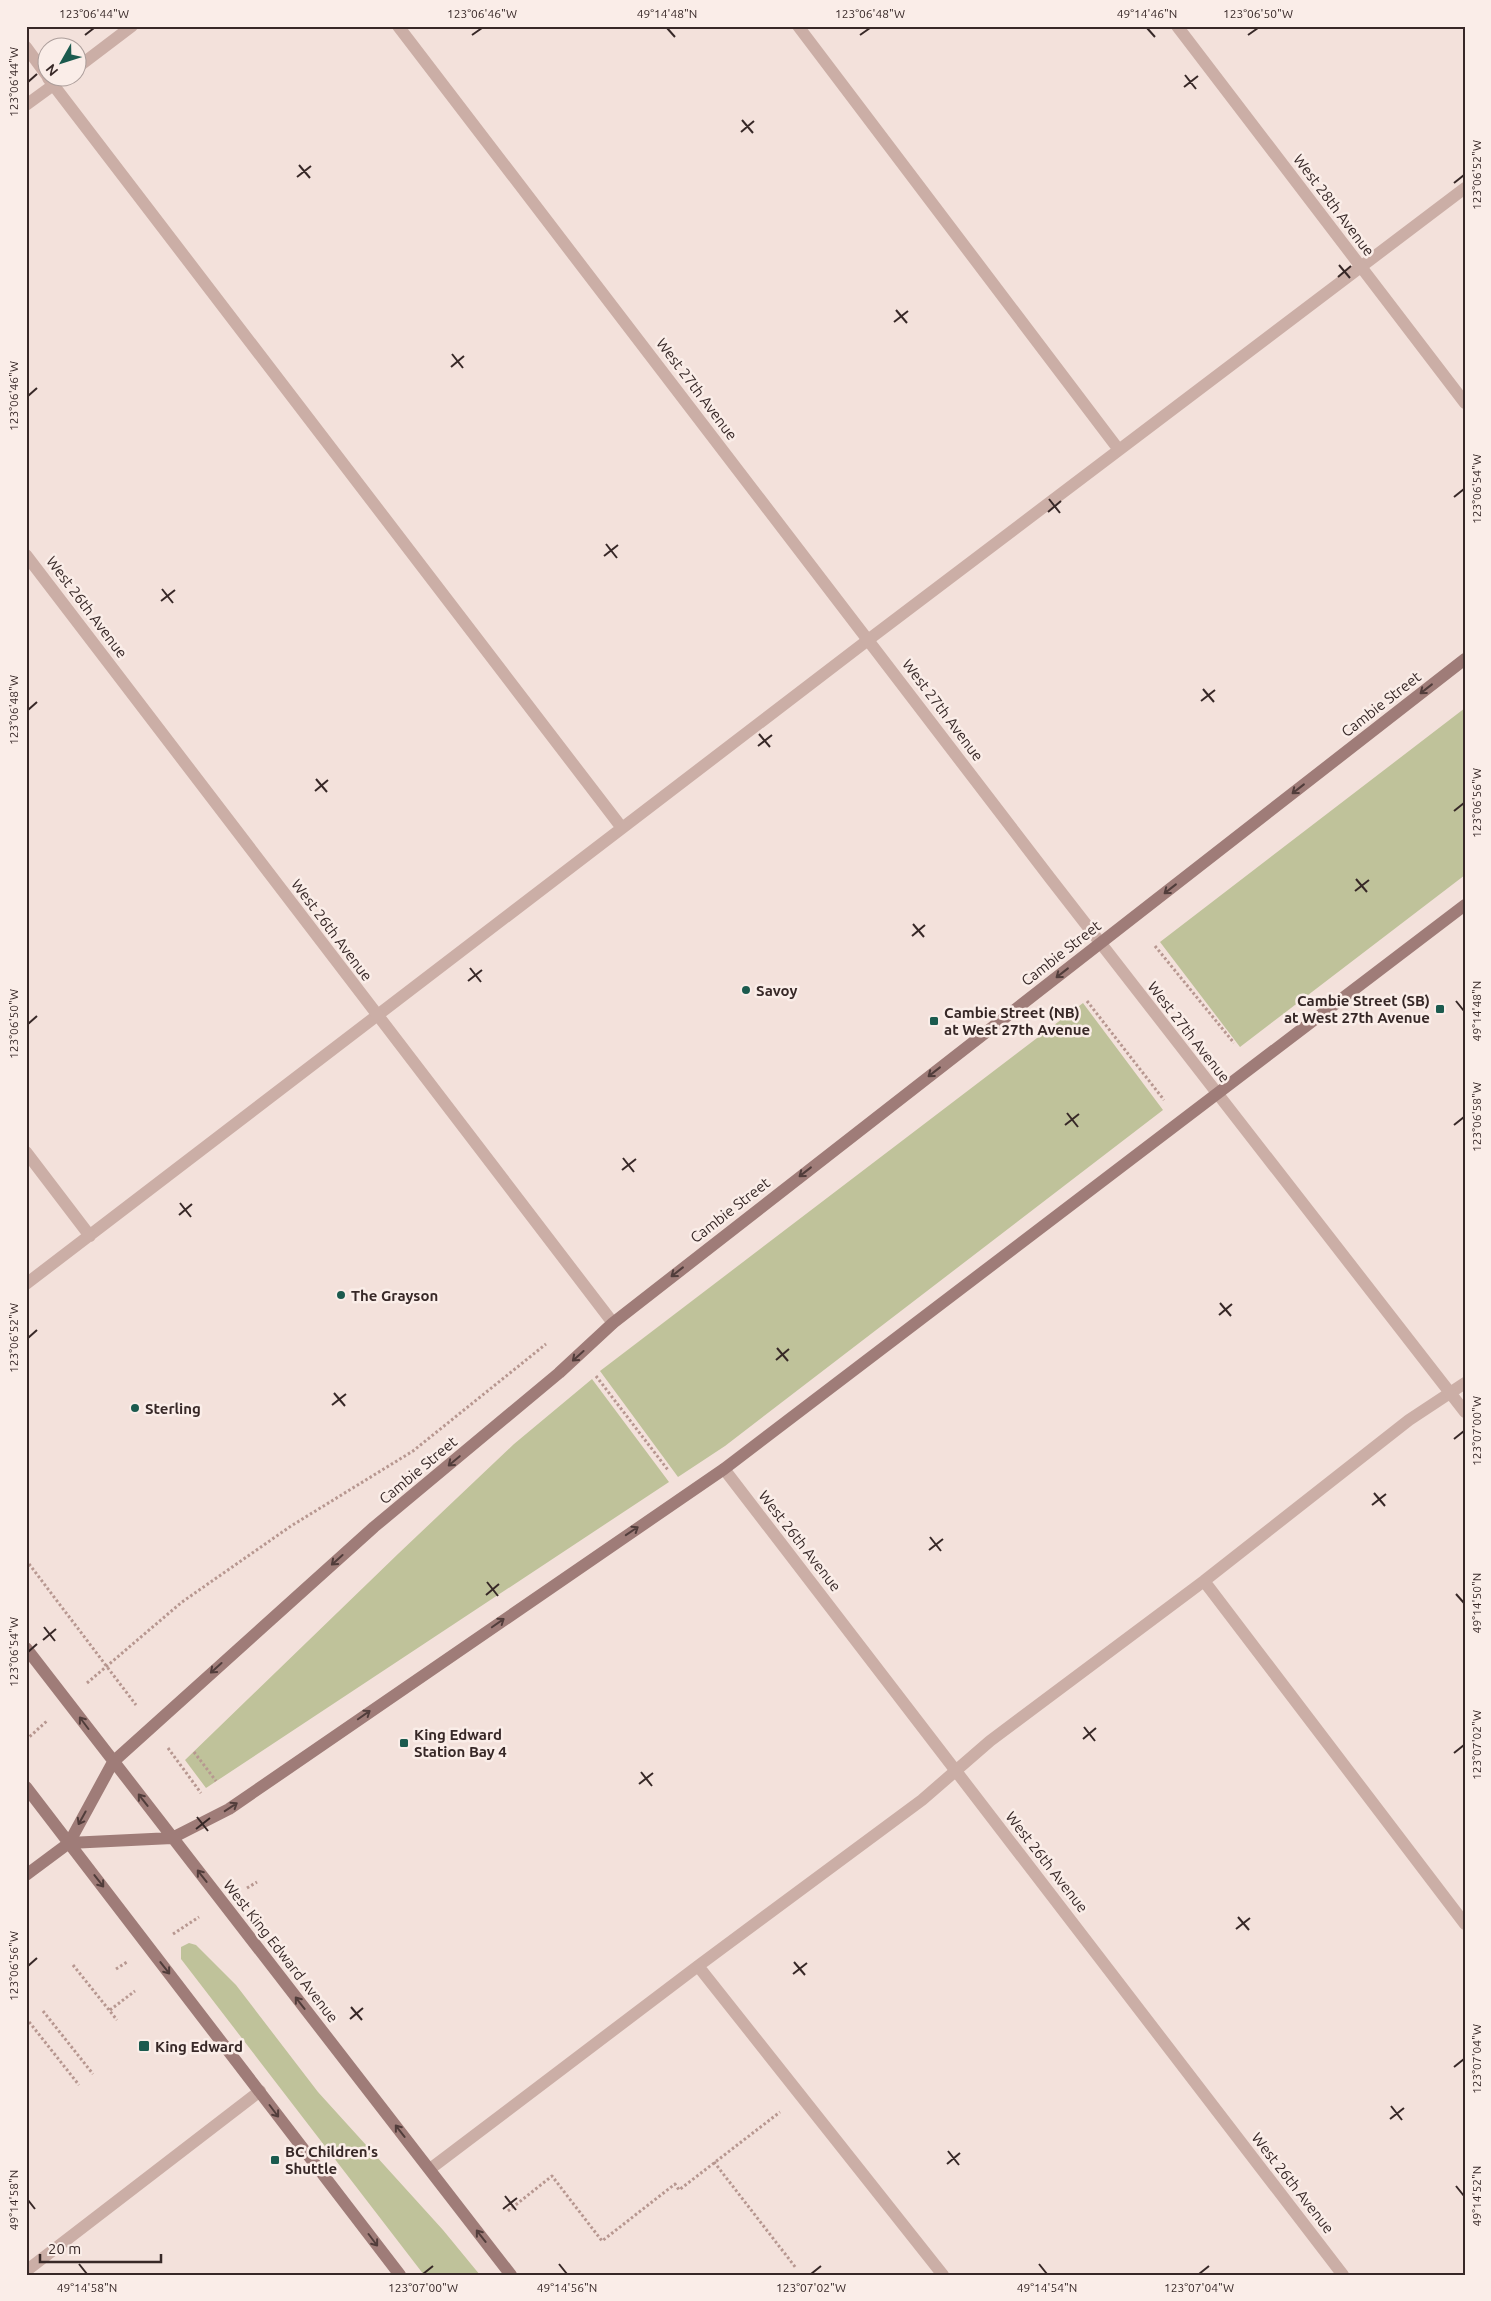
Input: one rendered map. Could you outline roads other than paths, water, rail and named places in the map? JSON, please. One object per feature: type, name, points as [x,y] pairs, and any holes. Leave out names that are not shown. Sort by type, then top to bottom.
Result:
[{"type":"main road","name":"Cambie Street","points":[[26,1875],[69,1843],[113,1762],[374,1527],[559,1373],[613,1323],[1465,659]]},
{"type":"main road","points":[[69,1843],[172,1838],[229,1809],[724,1469],[1218,1095],[1465,905]]},
{"type":"main road","name":"West King Edward Avenue","points":[[26,1648],[511,2275]]},
{"type":"main road","points":[[26,1787],[400,2275]]},
{"type":"street","points":[[88,59],[132,26]]},
{"type":"street","name":"West 27th Avenue","points":[[398,26],[1218,1095],[1268,1156],[1465,1412]]},
{"type":"street","points":[[798,26],[1119,450]]},
{"type":"street","name":"West 28th Avenue","points":[[1177,26],[1465,403]]},
{"type":"street","points":[[26,47],[38,61]]},
{"type":"street","points":[[26,105],[44,88]]},
{"type":"street","points":[[60,88],[622,828]]},
{"type":"street","points":[[26,1284],[868,640],[1465,188]]},
{"type":"street","name":"West 26th Avenue","points":[[26,555],[613,1323]]},
{"type":"street","points":[[26,1152],[90,1236]]},
{"type":"street","points":[[430,2169],[698,1966],[922,1800],[990,1740],[1204,1581],[1409,1420],[1465,1383]]},
{"type":"street","name":"West 26th Avenue","points":[[724,1469],[1343,2275]]},
{"type":"street","points":[[1204,1581],[1465,1924]]},
{"type":"street","points":[[698,1966],[943,2275]]},
{"type":"street","points":[[26,2271],[260,2091]]},
{"type":"place","name":"Savoy","points":[[746,990]]},
{"type":"place","name":"Cambie Street (SB) at West 27th Avenue","points":[[1440,1009]]},
{"type":"place","name":"Cambie Street (NB) at West 27th Avenue","points":[[934,1021]]},
{"type":"place","name":"The Grayson","points":[[341,1295]]},
{"type":"place","name":"Sterling","points":[[135,1408]]},
{"type":"place","name":"King Edward Station Bay 4","points":[[404,1743]]},
{"type":"place","name":"King Edward","points":[[144,2046]]},
{"type":"place","name":"BC Children's Shuttle","points":[[275,2160]]}]
